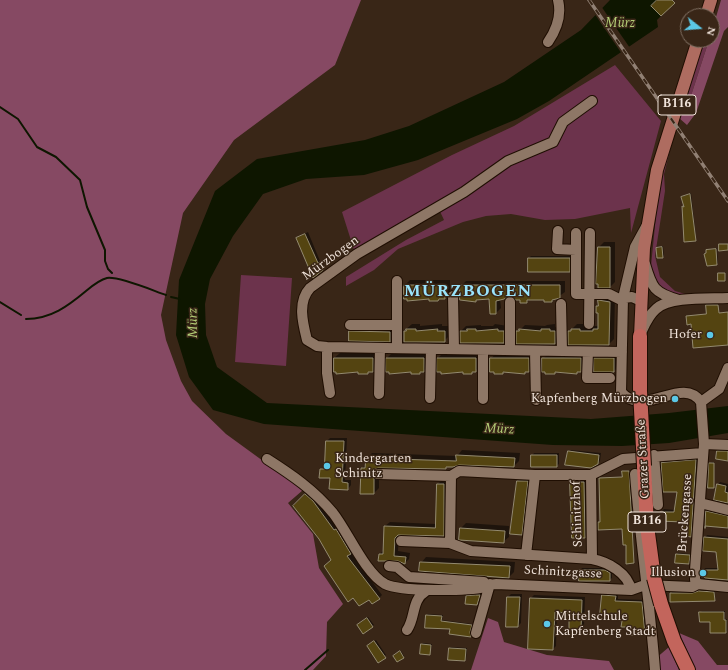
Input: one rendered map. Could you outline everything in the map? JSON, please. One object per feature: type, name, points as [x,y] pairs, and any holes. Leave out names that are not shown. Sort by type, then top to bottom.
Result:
[{"type":"highway","name":"Grazer Straße","points":[[640,336],[639,470],[647,526],[650,582],[661,604],[674,641],[688,670]]},
{"type":"main road","name":"Grazer Straße","points":[[640,336],[643,258],[647,224],[657,170],[695,48]]},
{"type":"street","points":[[548,42],[559,20],[560,9],[558,0]]},
{"type":"street","name":"Mürzbogen","points":[[592,101],[563,122],[553,142],[508,161],[464,192],[357,254],[305,293],[302,315],[307,340],[317,346],[622,352]]},
{"type":"street","points":[[647,224],[635,248],[623,300],[621,392],[625,397],[631,400],[647,401],[686,392],[693,394],[701,402],[703,448]]},
{"type":"street","points":[[558,231],[557,249],[576,250]]},
{"type":"street","points":[[576,233],[576,294],[609,294],[623,300],[632,297],[642,301]]},
{"type":"street","points":[[589,324],[590,233]]},
{"type":"street","name":"Grazer Straße","points":[[643,258],[651,284],[655,289],[666,296],[681,300]]},
{"type":"street","points":[[397,281],[397,348]]},
{"type":"street","points":[[453,296],[454,349]]},
{"type":"street","name":"Grazer Straße","points":[[640,336],[647,320],[656,309],[664,304],[681,300],[728,298]]},
{"type":"street","points":[[510,302],[510,350]]},
{"type":"street","points":[[561,304],[562,351]]},
{"type":"street","points":[[350,325],[397,324]]},
{"type":"street","points":[[327,347],[327,373],[330,393]]},
{"type":"street","points":[[379,394],[380,348]]},
{"type":"street","points":[[430,398],[431,349]]},
{"type":"street","points":[[483,350],[483,399]]},
{"type":"street","points":[[536,351],[536,400]]},
{"type":"street","points":[[588,352],[587,378],[610,378]]},
{"type":"street","points":[[701,402],[719,389],[727,370]]},
{"type":"street","points":[[591,475],[623,459],[728,445]]},
{"type":"street","name":"Brückengasse","points":[[698,584],[695,580],[695,570],[703,448]]},
{"type":"street","points":[[654,456],[658,504]]},
{"type":"street","name":"Schinitzgasse","points":[[267,459],[299,479],[333,513],[371,572],[385,583],[398,588],[426,591],[475,588],[493,584],[631,590],[650,582],[692,587],[698,584],[728,587]]},
{"type":"street","name":"Schinitzhof","points":[[378,474],[451,476],[459,471],[535,475],[591,475],[592,560]]},
{"type":"street","points":[[526,555],[535,475]]},
{"type":"street","points":[[450,543],[451,476]]},
{"type":"street","points":[[700,503],[728,510]]},
{"type":"street","name":"Schinitzhof","points":[[401,541],[450,543],[471,551],[603,561],[611,565],[630,583],[631,590]]},
{"type":"street","points":[[389,566],[397,567],[409,576],[493,584],[476,633]]},
{"type":"street","points":[[650,582],[650,616],[655,670]]},
{"type":"street","points":[[407,630],[411,624],[416,600],[426,591]]},
{"type":"shaded area","points":[[0,0],[361,0],[335,65],[234,140],[183,213],[161,315],[166,340],[181,381],[192,401],[226,434],[303,490],[288,503],[313,534],[319,568],[343,604],[327,622],[326,656],[313,670],[0,670]]},
{"type":"shaded area","points":[[721,0],[728,0],[728,27],[724,31],[720,43],[720,8],[719,8]]},
{"type":"shaded area","points":[[701,48],[706,48],[688,105],[679,118]]},
{"type":"shaded area","points":[[706,48],[718,48],[696,113],[687,125],[679,118],[688,105]]},
{"type":"shaded area","points":[[615,65],[661,121],[631,233],[630,208],[575,219],[545,220],[511,214],[486,216],[463,222],[398,249],[374,270],[346,286],[346,277],[406,240],[444,220],[437,205],[355,253],[342,212],[452,155],[514,126]]},
{"type":"shaded area","points":[[675,131],[664,174],[665,191],[655,256],[660,277],[675,291],[692,296],[668,294],[655,283],[651,266],[660,175]]},
{"type":"shaded area","points":[[241,275],[292,278],[286,366],[235,362]]},
{"type":"shaded area","points":[[488,618],[498,622],[504,642],[547,655],[609,661],[614,670],[471,670]]},
{"type":"shaded area","points":[[679,633],[698,641],[717,665],[728,665],[728,670],[696,670]]},
{"type":"shaded area","points":[[669,647],[679,670],[657,670],[655,659]]},
{"type":"water","name":"Mürz","points":[[610,0],[657,0],[651,6],[661,16],[657,20],[658,27],[549,101],[517,119],[418,160],[364,175],[306,179],[263,194],[233,236],[210,279],[205,304],[206,335],[217,367],[267,403],[591,419],[669,413],[728,406],[728,433],[669,443],[622,446],[553,445],[264,424],[213,410],[189,377],[176,335],[179,280],[215,191],[257,159],[365,140],[409,126],[504,82],[581,30]]},
{"type":"pier","points":[[601,6],[630,48],[622,54],[594,13]]},
{"type":"building","points":[[657,0],[672,0],[675,3],[661,16],[651,6]]},
{"type":"building","points":[[690,194],[696,241],[684,242],[682,206],[684,207],[681,197]]},
{"type":"building","points":[[305,234],[318,263],[320,262],[323,270],[313,278],[296,238]]},
{"type":"building","points":[[719,244],[728,244],[728,250],[719,251]]},
{"type":"building","points":[[598,247],[610,247],[610,288],[598,288],[598,284],[596,284]]},
{"type":"building","points":[[662,247],[663,258],[657,258],[656,248]]},
{"type":"building","points":[[716,249],[717,265],[707,266],[704,254],[706,253],[706,250]]},
{"type":"building","points":[[528,258],[570,258],[570,272],[528,272]]},
{"type":"building","points":[[718,273],[725,273],[725,281],[718,281]]},
{"type":"building","points":[[404,285],[445,285],[445,299],[439,299],[438,301],[429,301],[429,299],[407,301],[407,299],[404,299]]},
{"type":"building","points":[[460,285],[560,285],[560,298],[552,300],[552,302],[544,302],[544,300],[527,300],[527,303],[520,303],[520,300],[516,300],[510,296],[496,301],[496,314],[490,314],[489,299],[476,300],[476,302],[460,300]]},
{"type":"building","points":[[598,300],[610,302],[609,345],[568,345],[568,331],[571,331],[571,329],[593,331],[593,329],[598,329],[598,313],[596,313],[596,306],[598,306]]},
{"type":"building","name":"Hofer","points":[[706,305],[718,305],[719,313],[728,312],[728,345],[693,348],[691,324],[687,325],[686,316],[706,314]]},
{"type":"building","points":[[406,329],[416,329],[416,331],[438,329],[437,331],[445,331],[445,342],[404,342],[404,331],[406,331]]},
{"type":"building","points":[[467,329],[476,329],[476,331],[498,329],[498,331],[504,331],[504,343],[460,343],[460,331],[467,331]]},
{"type":"building","points":[[519,329],[541,331],[541,329],[550,329],[550,331],[555,331],[555,344],[516,344],[516,331],[519,331]]},
{"type":"building","points":[[349,331],[390,332],[390,342],[349,341]]},
{"type":"building","points":[[334,358],[373,358],[373,372],[368,372],[368,374],[358,374],[358,372],[336,374],[336,372],[334,372]]},
{"type":"building","points":[[386,358],[424,358],[424,372],[420,372],[420,374],[411,374],[411,372],[389,374],[389,372],[386,372]]},
{"type":"building","points":[[437,358],[476,358],[476,372],[472,372],[472,374],[463,374],[463,372],[441,374],[441,372],[437,372]]},
{"type":"building","points":[[490,358],[529,358],[529,372],[525,372],[525,374],[503,372],[503,374],[494,374],[494,372],[490,372]]},
{"type":"building","points":[[542,358],[581,358],[581,372],[577,372],[577,374],[555,372],[555,374],[545,374],[545,372],[542,372]]},
{"type":"building","points":[[594,358],[614,358],[614,372],[594,372]]},
{"type":"building","points":[[326,441],[344,441],[342,482],[348,483],[348,490],[329,489],[330,478],[319,478],[320,469],[324,469]]},
{"type":"building","points":[[568,451],[599,455],[598,464],[591,468],[565,465]]},
{"type":"building","points":[[717,451],[728,451],[728,461],[716,459]]},
{"type":"building","points":[[456,455],[515,458],[514,467],[459,465],[446,467],[446,469],[378,468],[373,470],[372,473],[374,479],[374,494],[360,494],[361,468],[365,468],[366,458],[456,461]]},
{"type":"building","points":[[531,455],[557,455],[557,467],[531,467]]},
{"type":"building","points":[[696,460],[691,537],[680,535],[683,522],[659,521],[660,512],[674,512],[677,492],[663,492],[661,463]]},
{"type":"building","points":[[709,463],[714,463],[714,488],[708,488]]},
{"type":"building","points":[[622,471],[629,471],[634,563],[626,564],[626,545],[623,545],[622,529],[598,530],[598,522],[600,522],[599,478],[622,477]]},
{"type":"building","points":[[517,481],[528,481],[522,535],[510,534]]},
{"type":"building","points":[[570,482],[584,482],[585,538],[572,538]]},
{"type":"building","points":[[437,484],[444,484],[444,536],[398,535],[395,538],[394,556],[406,557],[405,564],[398,561],[378,561],[379,554],[383,554],[384,526],[435,528]]},
{"type":"building","points":[[717,484],[726,486],[725,492],[728,493],[728,503],[714,500]]},
{"type":"building","points":[[305,494],[313,501],[334,530],[336,529],[351,554],[347,556],[380,599],[372,604],[369,600],[359,606],[353,598],[348,602],[324,566],[331,560],[319,539],[293,506]]},
{"type":"building","points":[[706,511],[728,516],[728,528],[705,526]]},
{"type":"building","points":[[460,528],[505,531],[504,543],[459,540]]},
{"type":"building","points":[[704,537],[728,539],[728,580],[705,578],[702,575],[702,570],[718,570],[716,552],[703,551]]},
{"type":"building","points":[[676,554],[690,555],[689,564],[675,563]]},
{"type":"building","points":[[420,562],[510,566],[509,578],[419,571]]},
{"type":"building","points":[[579,570],[605,570],[610,573],[610,581],[579,581]]},
{"type":"building","points":[[699,591],[714,592],[715,601],[670,602],[670,593],[692,593]]},
{"type":"building","points":[[480,595],[477,605],[465,604],[466,596]]},
{"type":"building","points":[[602,595],[616,596],[615,601],[642,602],[645,635],[629,635],[629,627],[621,627],[622,621],[617,620],[617,616],[600,615]]},
{"type":"building","points":[[507,597],[520,597],[518,627],[506,627]]},
{"type":"building","points":[[530,598],[582,600],[581,630],[569,630],[569,613],[555,612],[553,650],[528,649]]},
{"type":"building","points":[[699,612],[724,612],[724,620],[726,620],[726,633],[710,633],[710,622],[700,622]]},
{"type":"building","points":[[426,615],[442,616],[441,621],[472,625],[470,632],[471,637],[449,634],[450,629],[425,628]]},
{"type":"building","points":[[367,618],[373,627],[363,634],[357,625]]},
{"type":"building","points":[[374,641],[386,658],[378,663],[367,646]]},
{"type":"building","points":[[421,644],[431,645],[430,655],[420,654]]},
{"type":"building","points":[[449,648],[466,649],[465,661],[448,660]]},
{"type":"building","points":[[400,651],[404,658],[397,662],[393,656]]},
{"type":"waterway","points":[[0,107],[18,119],[37,147],[56,157],[80,180],[87,207],[105,250],[105,261],[108,269],[112,273]]},
{"type":"waterway","points":[[26,319],[43,317],[59,311],[73,302],[96,283],[107,278],[128,281],[166,295]]},
{"type":"waterway","points":[[171,297],[180,299]]},
{"type":"waterway","points":[[0,302],[21,315]]},
{"type":"waterway","points":[[305,670],[328,650]]},
{"type":"railway","points":[[589,0],[728,201]]},
{"type":"place","name":"Hofer","points":[[710,335]]},
{"type":"place","name":"Kapfenberg Mürzbogen","points":[[675,399]]},
{"type":"place","name":"Kindergarten Schinitz","points":[[327,466]]},
{"type":"place","name":"Illusion","points":[[703,573]]},
{"type":"place","name":"Mittelschule Kapfenberg Stadt","points":[[547,624]]},
{"type":"district","name":"MÜRZBOGEN","points":[[468,293]]}]
